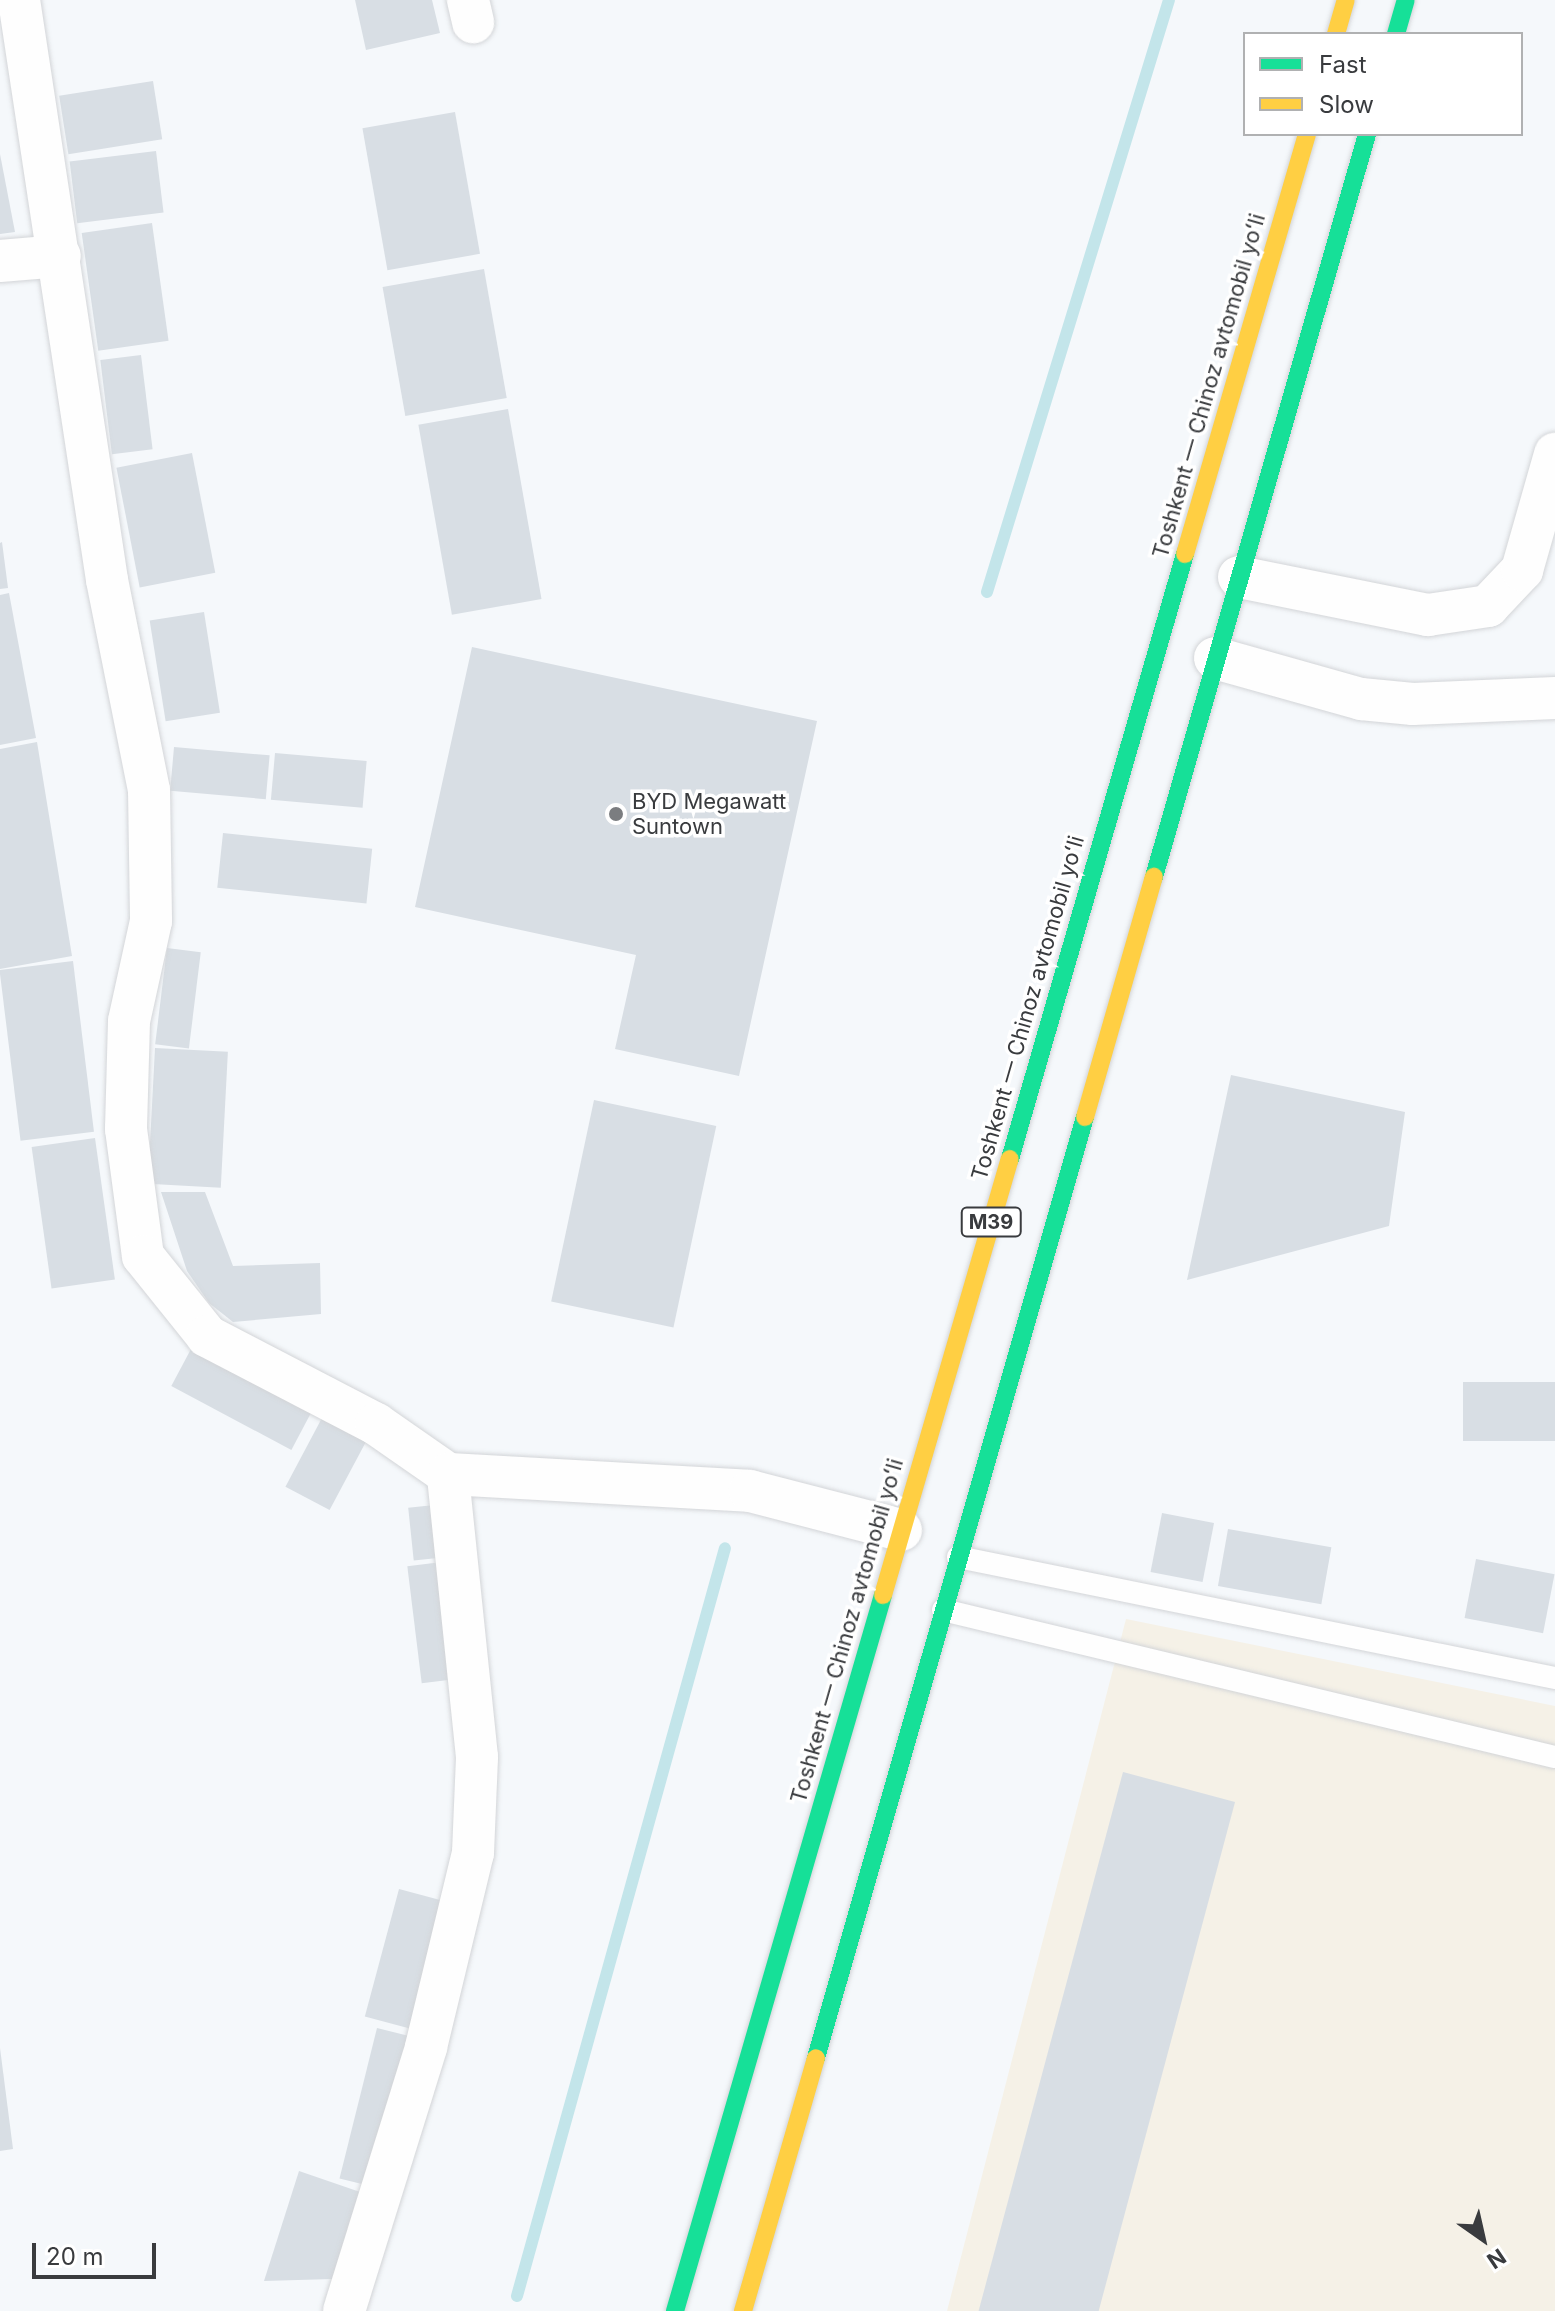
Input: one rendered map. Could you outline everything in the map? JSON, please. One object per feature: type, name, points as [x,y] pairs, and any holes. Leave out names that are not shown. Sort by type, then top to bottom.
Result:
[{"type":"highway","points":[[1337,32],[1346,0]]},
{"type":"highway","points":[[1397,32],[1406,0]]},
{"type":"highway","name":"Toshkent — Chinoz avtomobil yoʻli","points":[[675,2311],[1306,136]]},
{"type":"highway","name":"M39","points":[[743,2311],[1366,136]]},
{"type":"street","points":[[19,0],[107,580],[149,790],[151,921],[129,1021],[126,1129],[143,1256],[207,1336],[376,1424],[448,1474],[750,1491],[901,1530]]},
{"type":"street","points":[[0,261],[60,256]]},
{"type":"street","points":[[1239,577],[1428,615],[1488,606],[1522,570],[1555,454]]},
{"type":"street","points":[[1215,658],[1361,699],[1413,704],[1555,698]]},
{"type":"street","points":[[344,2311],[426,2047],[473,1853],[477,1757],[448,1474]]},
{"type":"lane","points":[[958,1557],[1555,1678]]},
{"type":"lane","points":[[943,1610],[1555,1757]]},
{"type":"shaded area","points":[[1126,1619],[1555,1706],[1555,2311],[947,2311]]},
{"type":"building","points":[[355,0],[432,0],[440,33],[366,50]]},
{"type":"building","points":[[153,81],[162,139],[68,154],[59,96]]},
{"type":"building","points":[[455,112],[480,254],[387,270],[362,128]]},
{"type":"building","points":[[156,151],[164,213],[77,223],[70,162]]},
{"type":"building","points":[[0,154],[15,232],[0,234]]},
{"type":"building","points":[[152,223],[169,341],[98,351],[82,233]]},
{"type":"building","points":[[484,269],[507,398],[405,416],[383,287]]},
{"type":"building","points":[[141,355],[153,449],[112,454],[100,360]]},
{"type":"building","points":[[508,409],[542,599],[452,615],[418,425]]},
{"type":"building","points":[[192,453],[215,573],[140,587],[116,468]]},
{"type":"building","points":[[0,543],[8,588],[0,589]]},
{"type":"building","points":[[9,593],[36,738],[0,745],[0,595]]},
{"type":"building","points":[[204,612],[220,713],[166,721],[150,621]]},
{"type":"building","name":"BYD Megawatt Suntown","points":[[472,647],[817,721],[739,1076],[615,1049],[636,955],[415,907]]},
{"type":"building","points":[[37,742],[72,956],[0,969],[0,749]]},
{"type":"building","points":[[174,747],[270,755],[266,799],[170,791]]},
{"type":"building","points":[[275,753],[367,761],[363,808],[271,800]]},
{"type":"building","points":[[223,833],[372,849],[366,903],[217,888]]},
{"type":"building","points":[[167,948],[201,952],[189,1048],[155,1044]]},
{"type":"building","points":[[73,961],[94,1132],[21,1141],[0,970]]},
{"type":"building","points":[[155,1048],[228,1052],[221,1188],[148,1184]]},
{"type":"building","points":[[1231,1075],[1405,1112],[1389,1226],[1187,1280]]},
{"type":"building","points":[[594,1100],[716,1126],[673,1327],[551,1301]]},
{"type":"building","points":[[95,1138],[115,1280],[52,1289],[32,1147]]},
{"type":"building","points":[[161,1192],[205,1192],[233,1266],[320,1263],[321,1314],[233,1322],[209,1303],[187,1271]]},
{"type":"building","points":[[191,1349],[311,1413],[291,1450],[171,1386]]},
{"type":"building","points":[[1463,1382],[1555,1382],[1555,1441],[1463,1441]]},
{"type":"building","points":[[323,1416],[367,1439],[330,1510],[285,1487]]},
{"type":"building","points":[[444,1504],[450,1557],[414,1560],[408,1508]]},
{"type":"building","points":[[1162,1513],[1214,1523],[1203,1582],[1151,1572]]},
{"type":"building","points":[[1228,1529],[1331,1547],[1321,1604],[1218,1586]]},
{"type":"building","points":[[1476,1559],[1555,1574],[1543,1633],[1465,1618]]},
{"type":"building","points":[[450,1561],[464,1678],[422,1683],[407,1566]]},
{"type":"building","points":[[1123,1772],[1235,1802],[1099,2311],[979,2311]]},
{"type":"building","points":[[399,1889],[456,1904],[422,2032],[365,2017]]},
{"type":"building","points":[[377,2028],[420,2039],[382,2189],[340,2178]]},
{"type":"building","points":[[0,2048],[13,2149],[0,2151]]},
{"type":"building","points":[[299,2171],[363,2193],[332,2279],[264,2281]]},
{"type":"waterway","points":[[987,592],[1169,0]]},
{"type":"waterway","points":[[517,2296],[725,1548]]},
{"type":"traffic: fast","points":[[1397,32],[1406,0]]},
{"type":"traffic: fast","points":[[1154,877],[1366,136]]},
{"type":"traffic: fast","points":[[1010,1159],[1185,554]]},
{"type":"traffic: fast","points":[[816,2058],[1085,1117]]},
{"type":"traffic: fast","points":[[675,2311],[883,1595]]},
{"type":"traffic: slow","points":[[1337,32],[1346,0]]},
{"type":"traffic: slow","points":[[1185,554],[1306,136]]},
{"type":"traffic: slow","points":[[1085,1117],[1154,877]]},
{"type":"traffic: slow","points":[[883,1595],[1010,1159]]},
{"type":"traffic: slow","points":[[743,2311],[816,2058]]},
{"type":"place","name":"BYD Megawatt Suntown","points":[[616,814]]}]
